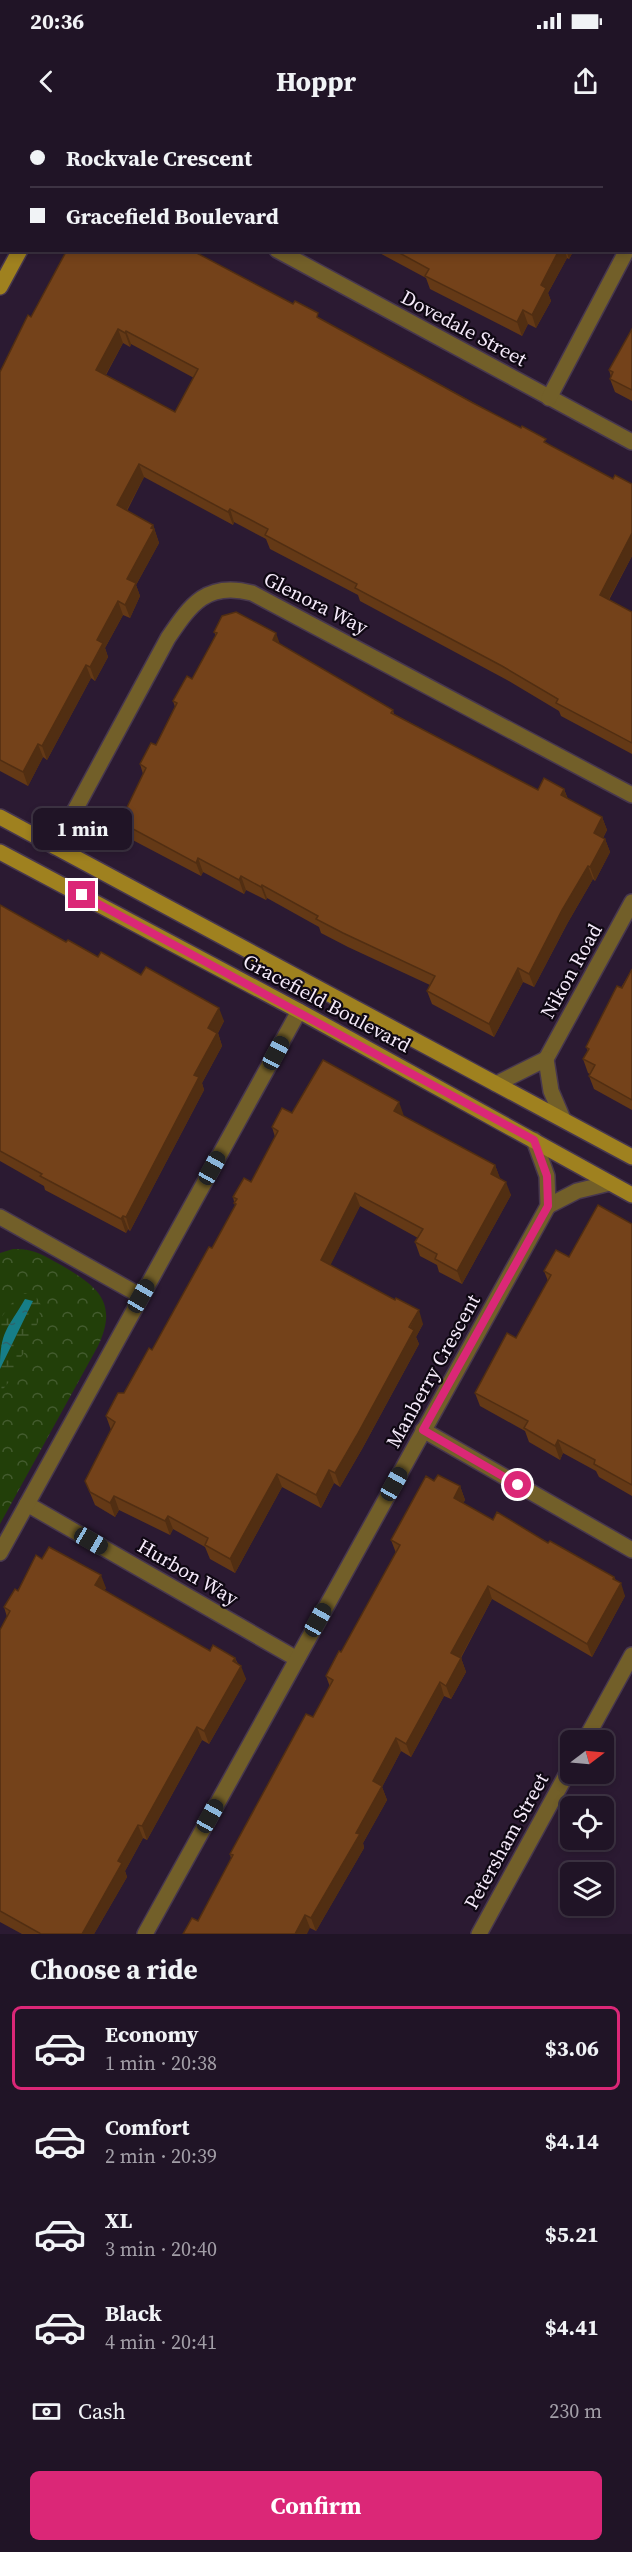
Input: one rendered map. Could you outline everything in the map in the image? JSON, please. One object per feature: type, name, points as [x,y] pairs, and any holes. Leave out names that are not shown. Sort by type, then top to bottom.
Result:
[{"type":"street","points":[[0,287],[19,252]]},
{"type":"street","name":"Dovedale Street","points":[[281,252],[632,442]]},
{"type":"street","points":[[549,398],[626,252]]},
{"type":"street","name":"Glenora Way","points":[[55,847],[168,638],[189,607],[198,599],[222,591],[252,593],[632,795]]},
{"type":"street","name":"Gracefield Boulevard","points":[[0,817],[632,1157]]},
{"type":"street","name":"Gracefield Boulevard","points":[[0,852],[299,1011],[632,1195]]},
{"type":"street","name":"Nikon Road","points":[[546,1059],[632,902]]},
{"type":"street","points":[[0,1553],[299,1011]]},
{"type":"street","points":[[496,1084],[546,1059],[551,1091],[563,1119]]},
{"type":"street","points":[[534,1140],[547,1176],[548,1206],[571,1193],[610,1183]]},
{"type":"street","name":"Manberry Crescent","points":[[145,1934],[548,1206]]},
{"type":"street","points":[[0,1217],[141,1296]]},
{"type":"street","points":[[423,1430],[632,1550]]},
{"type":"street","name":"Hurbon Way","points":[[27,1504],[297,1659]]},
{"type":"street","points":[[591,1730],[632,1655]]},
{"type":"street","name":"Petersham Street","points":[[478,1934],[561,1784]]},
{"type":"green space","points":[[13,1249],[38,1253],[85,1280],[101,1297],[106,1318],[98,1346],[0,1524],[0,1253]]},
{"type":"green space","points":[[25,1293],[37,1298],[41,1305],[38,1322],[25,1352],[17,1362],[12,1378],[0,1393],[0,1319],[15,1299]]},
{"type":"water","points":[[25,1299],[33,1301],[0,1369],[3,1338]]},
{"type":"building","points":[[66,252],[195,252],[293,304],[295,301],[318,313],[317,317],[473,403],[546,439],[544,442],[613,479],[615,475],[632,484],[632,533],[600,595],[632,612],[632,743],[556,703],[558,699],[502,666],[355,588],[357,584],[265,535],[268,529],[230,509],[228,512],[139,464],[117,505],[153,525],[151,528],[154,529],[127,579],[136,583],[125,605],[118,601],[97,640],[103,643],[90,667],[86,665],[42,746],[38,744],[23,772],[0,760],[0,372],[28,315],[31,317]],"holes":[[[118,329],[125,333],[126,331],[198,369],[175,412],[96,370]]]},
{"type":"building","points":[[398,252],[558,252],[541,285],[546,288],[532,315],[523,310],[517,322],[425,276],[429,269]]},
{"type":"building","points":[[632,329],[632,390],[610,379],[613,372],[609,370]]},
{"type":"building","points":[[236,612],[276,633],[273,640],[393,710],[391,713],[538,790],[544,778],[564,789],[561,795],[602,817],[594,833],[605,839],[590,867],[588,866],[562,910],[529,974],[518,968],[489,1024],[427,991],[435,976],[316,919],[318,916],[262,885],[261,887],[241,876],[239,880],[198,858],[196,863],[120,822],[146,768],[140,764],[151,743],[156,745],[177,703],[173,701],[187,676],[192,679],[217,633],[214,632],[222,616]]},
{"type":"building","points":[[0,905],[98,957],[101,952],[141,975],[146,967],[219,1008],[208,1028],[217,1033],[194,1075],[199,1077],[126,1217],[123,1216],[121,1219],[40,1176],[42,1174],[0,1151]]},
{"type":"building","points":[[632,969],[632,1100],[589,1076],[595,1065],[583,1059],[589,1049],[586,1047],[617,986],[622,988]]},
{"type":"building","points":[[323,1060],[399,1102],[394,1111],[495,1165],[491,1174],[506,1182],[457,1271],[435,1259],[437,1254],[415,1242],[423,1229],[355,1193],[321,1260],[395,1300],[396,1298],[419,1310],[409,1327],[414,1330],[335,1473],[329,1470],[316,1495],[277,1474],[230,1559],[205,1545],[208,1538],[168,1516],[165,1521],[114,1496],[110,1503],[90,1492],[85,1481],[115,1422],[106,1416],[118,1393],[124,1393],[149,1348],[152,1350],[209,1247],[212,1248],[236,1204],[234,1203],[237,1199],[233,1197],[244,1178],[251,1182],[278,1131],[272,1127],[282,1108],[292,1113]]},
{"type":"building","points":[[598,1205],[632,1224],[632,1485],[594,1464],[595,1460],[558,1440],[555,1446],[524,1428],[528,1421],[475,1393],[507,1333],[516,1338],[551,1275],[544,1271],[556,1250],[569,1257]]},
{"type":"building","points":[[438,1475],[460,1486],[454,1498],[493,1520],[497,1512],[621,1583],[587,1644],[488,1586],[451,1653],[461,1658],[446,1686],[440,1682],[406,1744],[396,1738],[373,1781],[382,1786],[356,1833],[360,1834],[311,1918],[305,1915],[295,1934],[183,1934],[192,1918],[198,1921],[233,1855],[230,1854],[306,1714],[313,1717],[333,1680],[326,1676],[400,1545],[391,1540],[426,1476],[434,1481]]},
{"type":"building","points":[[49,1547],[101,1575],[95,1585],[210,1651],[213,1645],[235,1658],[233,1661],[241,1666],[204,1731],[197,1727],[142,1826],[138,1825],[118,1861],[122,1863],[82,1934],[41,1934],[0,1911],[0,1630],[10,1611],[4,1607],[15,1589],[18,1591],[36,1555],[42,1559]]},
{"type":"route","points":[[82,895],[534,1140],[547,1176],[548,1206],[423,1430],[518,1485]]}]
